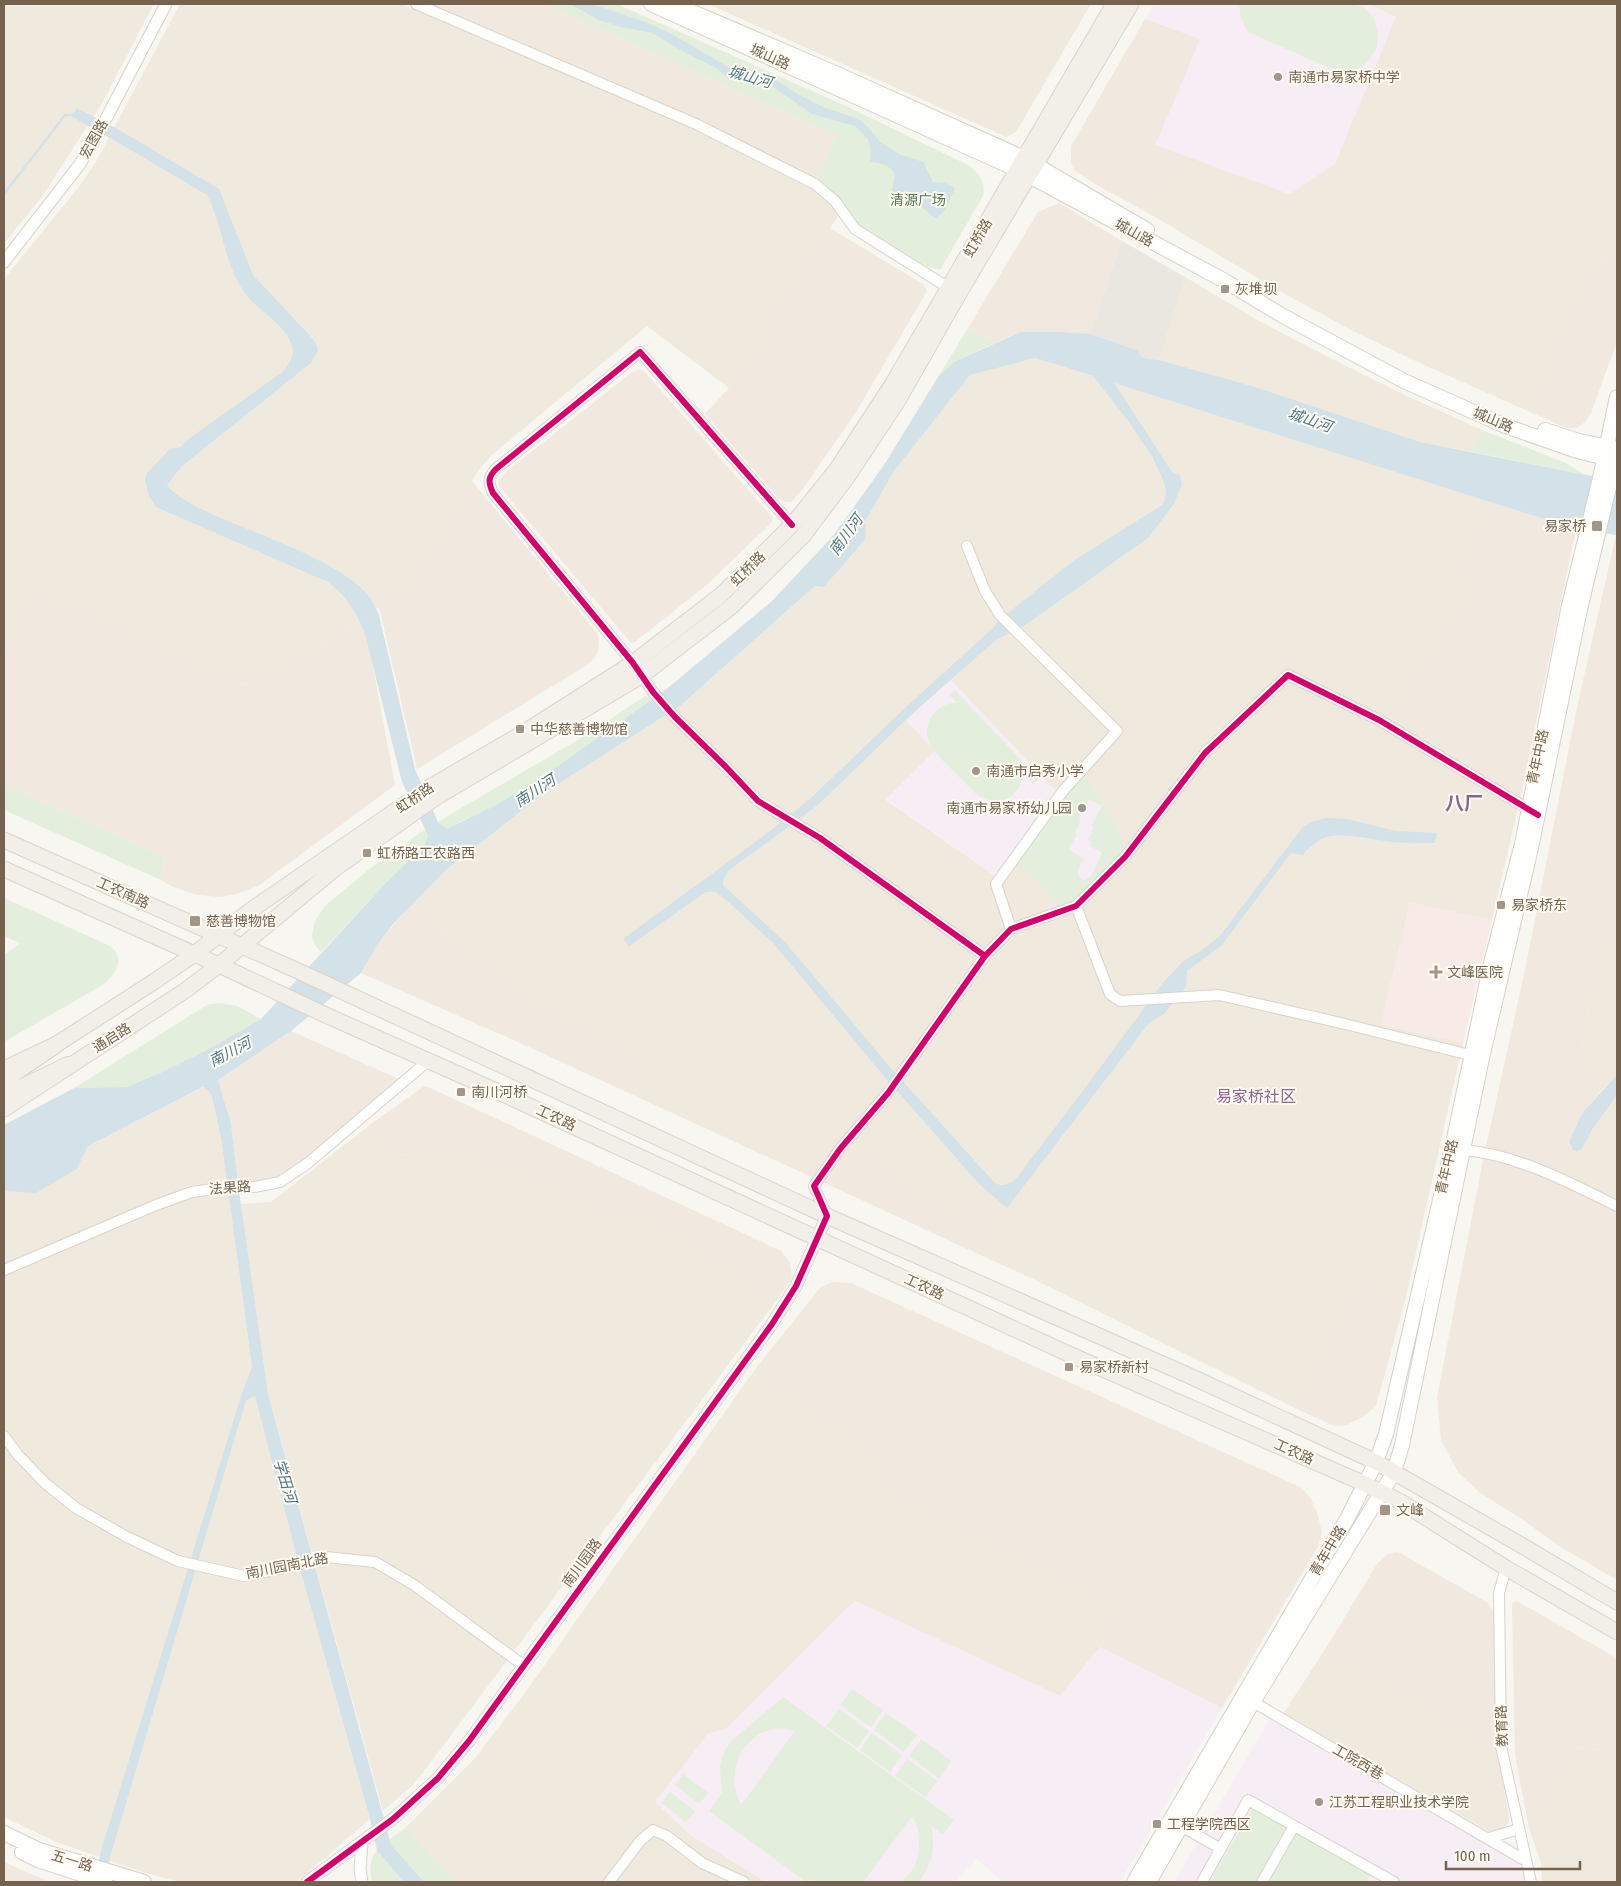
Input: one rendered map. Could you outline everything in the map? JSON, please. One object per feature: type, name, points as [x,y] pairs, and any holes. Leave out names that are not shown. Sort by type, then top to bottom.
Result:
[{"type":"highway","points":[[4,1080],[56,1044]]},
{"type":"highway","points":[[4,1096],[68,1065]]},
{"type":"main road","name":"城山路","points":[[651,4],[1027,167]]},
{"type":"main road","name":"城山路","points":[[674,4],[835,73],[1027,167],[1409,374],[1503,415],[1579,441],[1613,455]]},
{"type":"main road","name":"虹桥路","points":[[219,965],[336,868],[432,792],[523,733],[637,670],[731,607],[803,536],[848,476],[897,402],[1027,167],[1114,4]]},
{"type":"main road","name":"虹桥路","points":[[637,670],[722,595],[792,525],[837,469],[892,385],[949,288],[1130,4]]},
{"type":"main road","name":"青年中路","points":[[1134,1882],[1176,1823],[1394,1472],[1402,1445],[1463,1150],[1494,955],[1532,812],[1568,610],[1592,536],[1613,455],[1617,398]]},
{"type":"main road","name":"虹桥路","points":[[193,954],[251,910],[410,809]]},
{"type":"main road","name":"工农南路","points":[[4,840],[243,945]]},
{"type":"main road","name":"工农南路","points":[[4,869],[219,965]]},
{"type":"main road","name":"工农路","points":[[243,945],[827,1216],[1376,1462],[1617,1602]]},
{"type":"main road","name":"通启路","points":[[4,1069],[56,1044],[116,1007],[193,954]]},
{"type":"main road","name":"工农路","points":[[219,965],[1071,1355],[1382,1492],[1506,1568],[1617,1632]]},
{"type":"main road","name":"通启路","points":[[4,1109],[68,1065],[186,990],[219,965]]},
{"type":"main road","name":"青年中路","points":[[1149,1882],[1176,1823],[1343,1526],[1376,1462],[1386,1434],[1477,1056]]},
{"type":"main road","name":"五一路","points":[[4,1833],[39,1850],[108,1878],[144,1882]]},
{"type":"main road","name":"五一路","points":[[4,1843],[38,1860],[92,1872]]},
{"type":"street","name":"宏图路","points":[[4,262],[80,164],[98,134],[166,4]]},
{"type":"street","points":[[416,4],[696,124],[815,184],[835,201],[855,229],[949,288]]},
{"type":"street","points":[[792,525],[640,352],[496,468],[490,476],[489,485],[493,493],[653,692],[758,801],[820,838],[985,956]]},
{"type":"street","points":[[967,546],[985,591],[1000,615],[1117,730],[1063,791],[996,884],[1011,929]]},
{"type":"street","points":[[827,1216],[814,1186],[840,1149],[890,1090],[985,956],[1011,929],[1076,906],[1125,857],[1205,753],[1288,675],[1379,720],[1532,812]]},
{"type":"street","points":[[1076,906],[1110,994],[1120,1001],[1219,995],[1477,1056]]},
{"type":"street","name":"法果路","points":[[4,1270],[156,1205],[192,1192],[219,1188],[254,1187],[280,1182],[308,1163],[428,1061]]},
{"type":"street","points":[[1463,1150],[1484,1152],[1559,1177],[1617,1206]]},
{"type":"street","name":"南川园路","points":[[307,1882],[393,1819],[438,1778],[469,1742],[772,1324],[796,1286],[827,1216]]},
{"type":"street","name":"南川园南北路","points":[[4,1436],[18,1455],[45,1483],[76,1508],[127,1537],[178,1561],[244,1576],[290,1567],[326,1557],[375,1562],[414,1585],[523,1665]]},
{"type":"street","name":"教育路","points":[[1506,1568],[1499,1593],[1501,1746],[1531,1882]]},
{"type":"street","name":"工院西巷","points":[[1252,1702],[1526,1861]]},
{"type":"street","points":[[1202,1882],[1248,1800],[1394,1882]]},
{"type":"street","points":[[1176,1823],[1221,1849]]},
{"type":"street","points":[[1262,1882],[1294,1826]]},
{"type":"street","points":[[1489,1838],[1519,1829]]},
{"type":"street","points":[[609,1882],[641,1840],[653,1830],[667,1836],[702,1863],[744,1882]]},
{"type":"street","points":[[362,1882],[360,1869],[366,1840]]},
{"type":"shaded area","points":[[4,4],[154,4],[101,105],[43,195],[4,244]]},
{"type":"shaded area","points":[[180,4],[401,4],[685,124],[813,189],[832,205],[838,216],[760,335],[767,340],[729,388],[647,326],[492,455],[481,467],[472,481],[444,543],[411,591],[398,603],[379,607],[302,660],[272,675],[246,684],[225,682],[34,595],[4,653],[4,279],[78,188],[96,162]]},
{"type":"shaded area","points":[[425,4],[544,4],[836,135],[818,180],[697,120]]},
{"type":"shaded area","points":[[708,4],[1091,4],[1016,132],[1006,137]]},
{"type":"shaded area","name":"南通市易家桥中学","points":[[1154,4],[1369,4],[1396,17],[1335,164],[1290,194],[1156,145],[1200,39],[1145,19]]},
{"type":"shaded area","points":[[1369,4],[1617,4],[1617,266],[1602,259],[1530,412],[1351,330],[1276,289],[1150,214],[1181,154],[1290,194],[1395,17]]},
{"type":"shaded area","points":[[1145,19],[1201,39],[1156,144],[1181,154],[1150,214],[1095,184],[1074,170],[1071,162],[1071,146]]},
{"type":"shaded area","points":[[1059,203],[1122,241],[1090,334],[1020,332],[994,343],[968,328],[1038,212]]},
{"type":"shaded area","points":[[830,228],[924,285],[927,291],[856,412],[802,490],[791,502],[786,502],[779,499],[705,414],[729,388],[766,341],[760,335]]},
{"type":"shaded area","points":[[1122,241],[1185,277],[1159,360],[1141,357],[1137,350],[1090,334]]},
{"type":"shaded area","points":[[1602,259],[1617,266],[1617,342],[1591,413],[1586,421],[1577,428],[1566,428],[1530,412]]},
{"type":"shaded area","points":[[1185,277],[1261,322],[1336,361],[1482,430],[1473,452],[1420,442],[1159,360]]},
{"type":"shaded area","name":"易家桥新村","points":[[1035,358],[1492,502],[1459,577],[1477,584],[1520,799],[1492,920],[1410,903],[1381,1024],[1463,1043],[1405,1301],[1363,1285],[1297,1409],[1031,1278],[976,1253],[1007,1208],[980,1185],[953,1222],[853,1149],[829,1185],[633,1095],[647,1065],[535,1012],[451,939],[413,902],[446,870],[547,791],[680,706],[815,586],[824,587],[864,530],[865,522],[894,471],[970,374]],"holes":[[[935,751],[995,876],[886,800]]]},
{"type":"shaded area","points":[[643,370],[772,517],[772,522],[709,583],[635,642],[631,643],[499,486],[498,481],[505,473],[631,373]]},
{"type":"shaded area","points":[[472,481],[598,634],[599,649],[594,659],[587,665],[417,769],[379,607],[398,603],[411,591],[444,543]]},
{"type":"shaded area","points":[[1492,502],[1576,529],[1520,799],[1388,724],[1477,585],[1459,577]]},
{"type":"shaded area","points":[[1616,535],[1617,930],[1595,964],[1582,1053],[1573,1067],[1603,1089],[1582,1113],[1569,1142],[1561,1173],[1486,1147],[1526,965],[1577,707]]},
{"type":"shaded area","points":[[34,595],[225,682],[246,684],[272,675],[302,660],[359,621],[367,635],[395,785],[258,886],[240,893],[220,897],[197,895],[173,887],[161,880],[164,856],[4,785],[4,653]]},
{"type":"shaded area","name":"南通市启秀小学","points":[[950,679],[1057,792],[995,876],[886,799],[935,751],[906,721]]},
{"type":"shaded area","name":"南通市易家桥幼儿园","points":[[1084,774],[1125,842],[1118,857],[1061,904],[1019,862]]},
{"type":"shaded area","points":[[413,902],[451,939],[535,1012],[647,1065],[633,1095],[361,973],[377,945]]},
{"type":"shaded area","name":"文峰医院","points":[[1410,902],[1492,920],[1463,1043],[1381,1024]]},
{"type":"shaded area","points":[[1617,930],[1617,1076],[1603,1089],[1573,1067],[1582,1053],[1595,964]]},
{"type":"shaded area","points":[[291,1031],[401,1080],[293,1169],[275,1180],[238,1184],[231,1123],[218,1080]]},
{"type":"shaded area","points":[[426,1086],[781,1251],[790,1263],[792,1278],[776,1301],[674,1229],[620,1206],[608,1208],[466,1147],[401,1155],[375,1121]]},
{"type":"shaded area","points":[[204,1087],[212,1097],[221,1138],[256,1396],[300,1569],[370,1819],[297,1882],[180,1882],[142,1872],[54,1841],[4,1817],[4,1191],[77,1169],[88,1146]]},
{"type":"shaded area","points":[[1617,1095],[1617,1199],[1561,1173],[1569,1142],[1574,1150],[1581,1150],[1592,1130]]},
{"type":"shaded area","points":[[375,1121],[401,1155],[466,1147],[608,1208],[620,1206],[674,1229],[776,1301],[428,1766],[411,1787],[383,1811],[268,1394],[240,1204],[271,1202]]},
{"type":"shaded area","points":[[853,1149],[953,1222],[980,1185],[1007,1208],[976,1253],[829,1185]]},
{"type":"shaded area","points":[[1484,1155],[1560,1182],[1617,1208],[1617,1580],[1559,1546],[1479,1492],[1458,1472],[1441,1440],[1437,1397]]},
{"type":"shaded area","points":[[832,1282],[851,1283],[1302,1488],[1311,1499],[1318,1515],[1322,1533],[1318,1547],[1222,1708],[1100,1647],[1123,1603],[875,1480],[887,1454],[809,1406],[756,1368],[820,1288]]},
{"type":"shaded area","points":[[1363,1285],[1405,1301],[1376,1406],[1363,1417],[1346,1425],[1334,1426],[1297,1409]]},
{"type":"shaded area","points":[[756,1368],[809,1406],[887,1454],[876,1480],[1123,1603],[1100,1647],[1060,1696],[855,1601],[727,1728],[706,1735],[689,1834],[766,1882],[457,1882],[405,1828],[476,1757],[527,1690]]},
{"type":"shaded area","points":[[1398,1552],[1488,1603],[1495,1613],[1496,1743],[1326,1648],[1377,1564],[1387,1554]]},
{"type":"shaded area","points":[[855,1601],[1060,1696],[1100,1647],[1222,1708],[1120,1882],[1003,1882],[977,1859],[955,1882],[766,1882],[689,1834],[655,1802],[707,1735],[727,1728]]},
{"type":"shaded area","points":[[1517,1601],[1617,1658],[1617,1758],[1606,1750],[1576,1748],[1529,1828],[1515,1755],[1512,1606],[1513,1602]]},
{"type":"shaded area","points":[[1326,1648],[1496,1743],[1509,1817],[1509,1822],[1503,1829],[1490,1832],[1283,1714]]},
{"type":"shaded area","name":"江苏工程职业技术学院","points":[[1270,1718],[1274,1718],[1513,1858],[1524,1868],[1526,1882],[1174,1882]]},
{"type":"shaded area","points":[[1576,1748],[1606,1750],[1617,1758],[1617,1882],[1542,1882],[1541,1863],[1529,1828]]},
{"type":"shaded area","points":[[4,1862],[24,1871],[50,1882],[4,1882]]},
{"type":"green space","name":"清源广场","points":[[544,4],[617,4],[848,107],[968,165],[981,178],[984,191],[983,196],[940,270],[928,267],[858,226],[838,197],[818,180],[836,135]]},
{"type":"green space","points":[[1239,4],[1354,4],[1366,9],[1374,18],[1378,33],[1376,49],[1368,61],[1357,69],[1339,72],[1248,32],[1241,18]]},
{"type":"green space","points":[[968,328],[994,343],[954,362],[938,377]]},
{"type":"green space","points":[[1482,430],[1566,463],[1583,474],[1473,452]]},
{"type":"green space","points":[[955,690],[1039,779],[1033,784],[1023,773],[1017,790],[1012,795],[998,801],[991,800],[975,793],[944,762],[930,744],[927,728],[931,717],[938,709],[947,704],[957,703],[950,695]]},
{"type":"green space","points":[[645,696],[653,698],[562,763],[500,803],[458,823],[383,886],[321,952],[315,945],[312,936],[315,921],[325,906],[367,871],[424,830],[593,731]]},
{"type":"green space","name":"南通市易家桥幼儿园","points":[[1084,774],[1125,842],[1118,857],[1076,899],[1061,904],[1019,862]],"holes":[[[1089,799],[1102,806],[1092,825],[1094,827],[1088,840],[1092,842],[1090,846],[1102,853],[1091,876],[1084,880],[1080,878],[1077,872],[1084,858],[1069,850],[1077,834],[1075,832],[1081,820],[1079,818]]]},
{"type":"green space","points":[[4,785],[164,856],[161,880],[4,810]]},
{"type":"green space","points":[[4,898],[110,946],[118,955],[118,965],[104,984],[4,1042],[4,955],[20,943],[4,936]]},
{"type":"green space","points":[[219,1003],[237,1006],[261,1019],[205,1051],[127,1087],[74,1088],[207,1005]]},
{"type":"green space","points":[[852,1689],[883,1710],[871,1727],[840,1705]]},
{"type":"green space","points":[[783,1697],[954,1820],[943,1834],[931,1826],[932,1855],[927,1869],[919,1882],[901,1882],[913,1868],[919,1851],[918,1833],[912,1816],[863,1882],[815,1882],[810,1879],[806,1882],[709,1811],[722,1793],[720,1767],[723,1754],[730,1742]],"holes":[[[780,1728],[795,1731],[741,1805],[737,1796],[734,1778],[735,1769],[742,1752],[755,1737],[764,1732]]]},
{"type":"green space","points":[[839,1709],[869,1731],[857,1748],[826,1726]]},
{"type":"green space","points":[[886,1713],[917,1735],[904,1752],[874,1730]]},
{"type":"green space","points":[[872,1733],[902,1755],[890,1772],[860,1750]]},
{"type":"green space","points":[[921,1739],[951,1761],[939,1778],[909,1756]]},
{"type":"green space","points":[[907,1759],[937,1781],[925,1797],[895,1776]]},
{"type":"green space","points":[[683,1774],[708,1793],[699,1804],[675,1785]]},
{"type":"green space","points":[[670,1792],[695,1811],[686,1822],[661,1803]]},
{"type":"green space","points":[[1253,1807],[1287,1826],[1255,1882],[1210,1882]]},
{"type":"green space","points":[[405,1828],[457,1882],[372,1882],[370,1871],[373,1856],[377,1850]]},
{"type":"green space","points":[[1297,1832],[1371,1873],[1366,1882],[1269,1882]]},
{"type":"water","name":"城山河","points":[[570,4],[592,4],[640,20],[670,33],[735,71],[771,77],[823,107],[858,119],[866,125],[880,142],[899,154],[923,162],[933,182],[945,183],[955,188],[945,210],[936,218],[913,203],[905,207],[896,204],[891,195],[895,174],[884,165],[870,162],[871,150],[868,139],[855,126],[812,114],[772,86],[757,79],[729,79],[715,67],[689,55],[652,33],[621,27],[599,20]]},
{"type":"water","points":[[77,108],[116,128],[219,189],[253,275],[317,345],[318,350],[312,362],[182,466],[167,485],[183,499],[216,516],[319,560],[356,583],[368,595],[379,615],[415,769],[438,822],[447,829],[500,803],[562,763],[669,687],[771,602],[833,536],[884,465],[938,377],[954,362],[1020,332],[1090,334],[1137,350],[1141,357],[1159,360],[1255,387],[1420,442],[1617,481],[1617,535],[1576,529],[1114,383],[1172,472],[1180,475],[1182,484],[1174,504],[1148,538],[1024,626],[996,640],[913,713],[818,805],[729,870],[723,885],[785,942],[889,1066],[994,1182],[1004,1185],[1014,1181],[1162,984],[1183,961],[1219,937],[1302,828],[1311,822],[1325,818],[1347,819],[1396,831],[1437,833],[1435,843],[1393,842],[1339,835],[1331,836],[1315,843],[1303,855],[1291,853],[1221,946],[1187,971],[1186,987],[1164,1014],[1149,1023],[1007,1208],[980,1185],[882,1074],[774,944],[724,898],[715,892],[706,892],[629,946],[623,939],[770,831],[812,797],[907,706],[994,627],[998,621],[1073,561],[1162,505],[1166,492],[1164,482],[1153,458],[1126,418],[1093,376],[1035,358],[970,375],[894,471],[865,522],[866,538],[824,587],[815,586],[680,706],[547,791],[446,870],[394,923],[377,945],[361,973],[291,1031],[218,1080],[231,1123],[268,1394],[391,1845],[424,1882],[404,1882],[377,1850],[255,1396],[246,1400],[104,1882],[93,1882],[103,1844],[241,1396],[252,1367],[221,1138],[209,1091],[203,1087],[88,1146],[77,1169],[36,1193],[4,1191],[4,1125],[74,1088],[127,1087],[205,1051],[261,1019],[383,886],[425,845],[428,835],[402,782],[365,634],[346,599],[328,582],[156,507],[149,496],[145,480],[147,473],[170,449],[181,447],[187,440],[281,373],[291,361],[293,354],[292,346],[286,333],[249,298],[241,287],[229,261],[213,207],[207,195],[72,117]]},
{"type":"water","points":[[1616,1076],[1617,1095],[1592,1130],[1581,1150],[1574,1151],[1569,1142],[1582,1113]]},
{"type":"waterway","points":[[4,194],[65,115],[76,115]]},
{"type":"cycle path","points":[[792,525],[640,352],[496,469],[491,475],[490,480],[493,493],[633,663],[653,692],[758,801],[820,838],[985,956]]},
{"type":"cycle path","points":[[307,1882],[393,1819],[438,1778],[469,1741],[772,1324],[796,1286],[827,1216],[814,1186],[840,1149],[888,1093],[985,956],[1011,929],[1076,906],[1125,857],[1205,753],[1288,675],[1379,720],[1538,815]]},
{"type":"place","name":"南通市易家桥中学","points":[[1278,77]]},
{"type":"place","name":"灰堆坝","points":[[1225,289]]},
{"type":"place","name":"易家桥","points":[[1597,526]]},
{"type":"place","name":"中华慈善博物馆","points":[[520,729]]},
{"type":"place","name":"南通市启秀小学","points":[[976,771]]},
{"type":"place","name":"南通市易家桥幼儿园","points":[[1082,808]]},
{"type":"place","name":"虹桥路工农路西","points":[[367,853]]},
{"type":"place","name":"易家桥东","points":[[1501,905]]},
{"type":"place","name":"慈善博物馆","points":[[195,921]]},
{"type":"place","name":"文峰医院","points":[[1436,972]]},
{"type":"place","name":"南川河桥","points":[[461,1092]]},
{"type":"place","name":"易家桥新村","points":[[1069,1367]]},
{"type":"place","name":"文峰","points":[[1385,1510]]},
{"type":"place","name":"江苏工程职业技术学院","points":[[1319,1802]]},
{"type":"place","name":"工程学院西区","points":[[1157,1824]]},
{"type":"district","name":"八厂","points":[[1464,803]]},
{"type":"district","name":"易家桥社区","points":[[1256,1096]]},
{"type":"water label","name":"南川河","points":[[846,535]]},
{"type":"water label","name":"南川河","points":[[535,791]]},
{"type":"water label","name":"南川河","points":[[230,1052]]},
{"type":"water label","name":"学田河","points":[[285,1481]]}]
